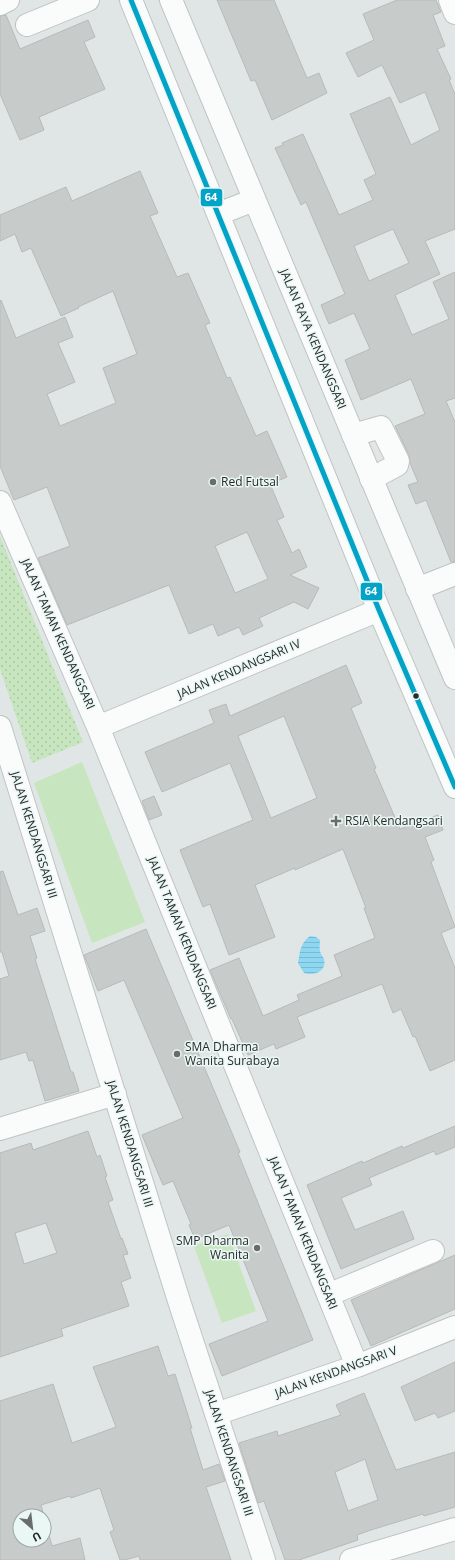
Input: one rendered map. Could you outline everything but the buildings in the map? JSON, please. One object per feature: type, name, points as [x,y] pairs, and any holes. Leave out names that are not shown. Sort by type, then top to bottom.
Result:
[{"type":"street","points":[[0,4],[8,0]]},
{"type":"street","points":[[27,25],[88,0]]},
{"type":"street","points":[[131,0],[379,610],[455,787]]},
{"type":"street","name":"JALAN RAYA KENDANGSARI","points":[[171,0],[455,678]]},
{"type":"street","points":[[450,0],[455,13]]},
{"type":"street","points":[[218,214],[254,200]]},
{"type":"street","points":[[353,435],[381,428],[398,461],[397,465],[371,479]]},
{"type":"street","name":"JALAN TAMAN KENDANGSARI","points":[[0,502],[98,727],[357,1366]]},
{"type":"street","points":[[417,589],[455,574]]},
{"type":"street","name":"JALAN KENDANGSARI IV","points":[[98,727],[379,610]]},
{"type":"street","name":"JALAN KENDANGSARI III","points":[[0,727],[114,1094],[264,1560]]},
{"type":"street","points":[[0,1129],[114,1094]]},
{"type":"street","points":[[328,1295],[433,1251]]},
{"type":"street","name":"JALAN KENDANGSARI V","points":[[216,1414],[357,1366],[455,1327]]},
{"type":"street","points":[[351,1560],[455,1528]]},
{"type":"green space","points":[[0,536],[83,742],[32,763],[0,669]]},
{"type":"green space","points":[[82,762],[145,922],[92,943],[34,783]]},
{"type":"green space","points":[[228,1234],[256,1311],[222,1323],[194,1246]]},
{"type":"water","points":[[310,936],[316,937],[320,940],[320,951],[324,959],[324,967],[319,972],[308,974],[304,973],[298,963],[302,945]]},
{"type":"transit line","name":"64","points":[[131,0],[379,610],[455,787]]},
{"type":"place","name":"Red Futsal","points":[[213,482]]},
{"type":"place","name":"RSIA Kendangsari","points":[[336,821]]},
{"type":"place","name":"SMA Dharma Wanita Surabaya","points":[[177,1054]]},
{"type":"place","name":"SMP Dharma Wanita","points":[[257,1248]]}]
